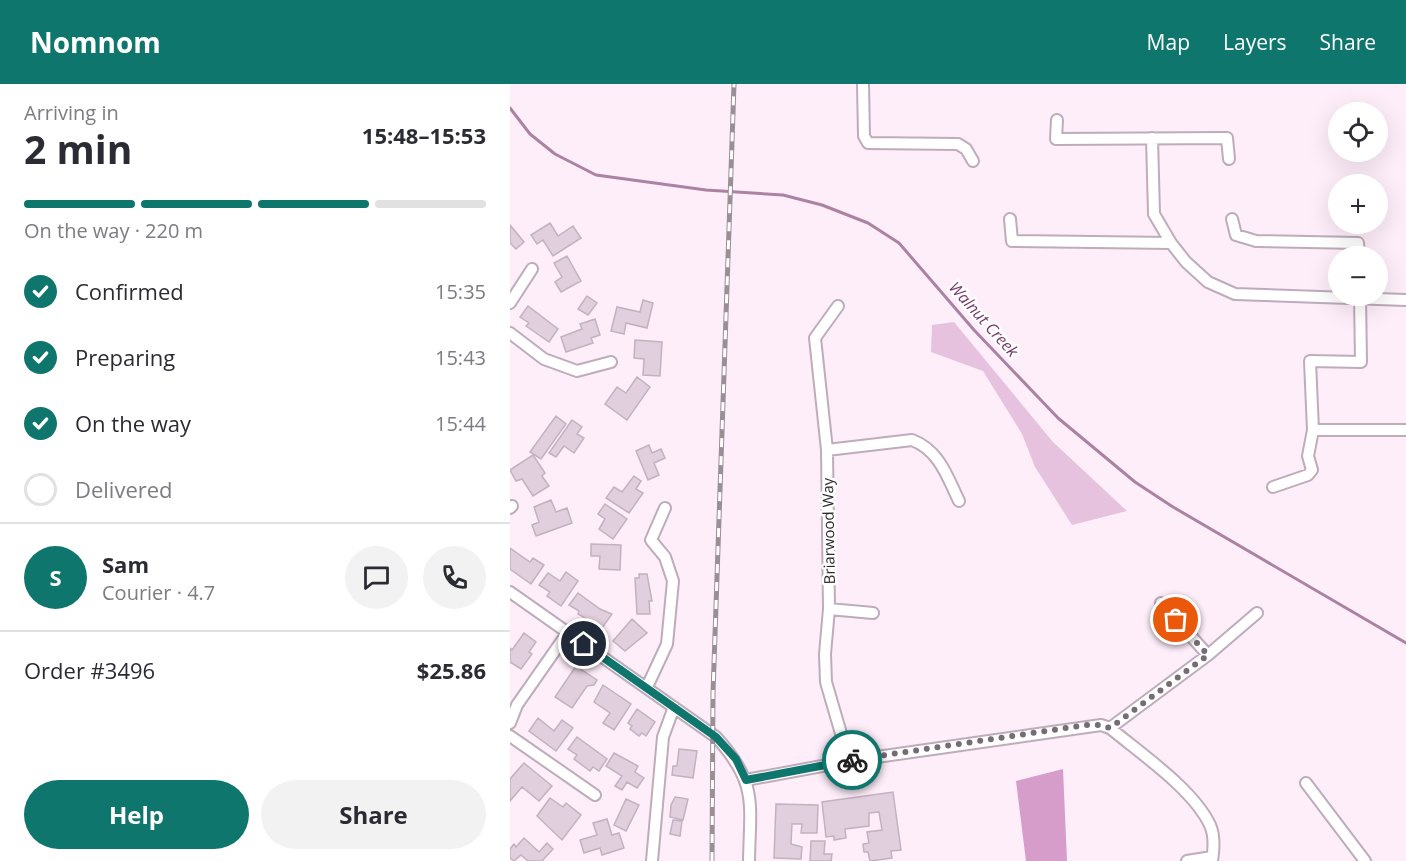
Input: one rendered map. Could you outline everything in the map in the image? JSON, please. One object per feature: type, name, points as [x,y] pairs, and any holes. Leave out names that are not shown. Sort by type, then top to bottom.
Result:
[{"type":"street","points":[[863,84],[864,136],[868,143],[958,144],[966,149],[973,161]]},
{"type":"street","points":[[1057,120],[1056,139],[1227,138],[1229,159]]},
{"type":"street","points":[[1152,138],[1154,214],[1171,243],[1208,282],[1235,294],[1328,296]]},
{"type":"street","points":[[1010,219],[1012,241],[1171,243]]},
{"type":"street","points":[[1232,219],[1236,235],[1256,241],[1358,243],[1358,246]]},
{"type":"street","points":[[510,303],[532,269]]},
{"type":"street","points":[[1388,299],[1406,300]]},
{"type":"street","name":"Briarwood Way","points":[[838,306],[815,338],[827,450],[829,609],[825,654],[826,682],[849,760]]},
{"type":"street","points":[[1273,487],[1308,475],[1312,470],[1308,456],[1313,430],[1310,361],[1361,362],[1360,306]]},
{"type":"street","points":[[510,333],[544,359],[577,371],[611,362]]},
{"type":"street","points":[[1313,430],[1406,430]]},
{"type":"street","points":[[827,450],[912,440],[933,452],[960,501]]},
{"type":"street","points":[[647,687],[667,644],[674,581],[665,557],[651,540],[665,508]]},
{"type":"street","points":[[510,592],[716,737],[736,759],[746,780],[750,801],[749,861]]},
{"type":"street","points":[[1161,603],[1208,655]]},
{"type":"street","points":[[829,609],[873,613]]},
{"type":"street","points":[[1110,728],[1208,655],[1257,613]]},
{"type":"street","points":[[510,723],[517,705],[568,632]]},
{"type":"street","points":[[652,861],[663,737],[674,708]]},
{"type":"street","points":[[746,780],[849,760],[1086,725],[1101,725],[1110,728],[1178,784],[1209,824],[1214,846],[1212,859],[1187,861]]},
{"type":"street","points":[[510,736],[595,795]]},
{"type":"street","points":[[1306,783],[1365,861]]},
{"type":"shaded area","points":[[954,322],[1053,442],[1127,511],[1072,525],[1035,467],[1022,434],[983,371],[931,352],[932,325]]},
{"type":"shaded area","points":[[1063,769],[1067,861],[1026,861],[1016,781]]},
{"type":"building","points":[[550,223],[558,236],[573,226],[581,238],[553,256],[543,240],[537,244],[531,235]]},
{"type":"building","points":[[510,225],[524,242],[516,249],[510,243]]},
{"type":"building","points":[[567,256],[581,281],[561,292],[555,282],[562,277],[554,263]]},
{"type":"building","points":[[587,296],[597,303],[588,315],[578,309]]},
{"type":"building","points":[[643,300],[653,303],[647,328],[626,323],[624,334],[611,331],[617,307],[640,312]]},
{"type":"building","points":[[528,306],[558,329],[549,342],[526,326],[529,323],[520,317]]},
{"type":"building","points":[[595,319],[600,335],[591,338],[593,343],[566,352],[561,337],[582,329],[580,324]]},
{"type":"building","points":[[635,340],[662,342],[660,376],[643,375],[644,359],[634,358]]},
{"type":"building","points":[[637,377],[650,387],[627,420],[605,404],[617,387],[626,393]]},
{"type":"building","points":[[556,416],[566,424],[541,459],[530,452]]},
{"type":"building","points":[[572,420],[582,427],[577,434],[584,438],[574,453],[564,446],[556,457],[549,453]]},
{"type":"building","points":[[649,445],[652,453],[661,449],[665,458],[654,463],[659,475],[648,480],[636,451]]},
{"type":"building","points":[[533,455],[545,473],[542,476],[549,486],[533,496],[522,479],[516,481],[510,470]]},
{"type":"building","points":[[634,476],[641,481],[636,489],[643,493],[629,513],[606,498],[614,487],[622,492]]},
{"type":"building","points":[[551,500],[556,512],[567,508],[572,523],[536,536],[532,525],[539,522],[534,507]]},
{"type":"building","points":[[605,504],[627,519],[613,539],[599,529],[605,519],[598,514]]},
{"type":"building","points":[[591,544],[621,545],[620,570],[599,569],[600,556],[591,556]]},
{"type":"building","points":[[510,548],[530,562],[533,558],[544,565],[531,584],[510,569]]},
{"type":"building","points":[[566,572],[578,581],[561,606],[547,596],[550,592],[539,585],[548,573],[560,581]]},
{"type":"building","points":[[639,574],[647,574],[652,601],[649,601],[650,614],[637,614],[635,578],[639,578]]},
{"type":"building","points":[[578,593],[600,609],[612,614],[602,628],[578,614],[579,611],[569,605]]},
{"type":"building","points":[[632,619],[647,633],[625,651],[613,641]]},
{"type":"building","points":[[524,633],[536,642],[529,652],[532,654],[521,669],[510,662],[510,648],[512,650]]},
{"type":"building","points":[[576,666],[597,680],[594,685],[587,686],[572,708],[555,697]]},
{"type":"building","points":[[603,685],[631,704],[614,730],[603,723],[610,713],[594,702]]},
{"type":"building","points":[[637,709],[655,722],[646,736],[642,733],[639,736],[630,729],[632,726],[628,723]]},
{"type":"building","points":[[538,718],[554,731],[562,720],[573,728],[556,751],[529,731]]},
{"type":"building","points":[[577,737],[607,759],[599,771],[593,767],[590,771],[574,759],[577,755],[568,749]]},
{"type":"building","points":[[679,749],[697,751],[693,778],[672,775],[673,766],[677,766]]},
{"type":"building","points":[[614,753],[638,766],[635,772],[644,778],[637,788],[627,782],[622,790],[615,786],[622,776],[606,766]]},
{"type":"building","points":[[524,763],[552,786],[539,801],[522,787],[510,801],[510,779]]},
{"type":"building","points":[[893,792],[901,850],[891,851],[892,858],[870,861],[868,852],[864,852],[863,844],[869,843],[867,832],[882,830],[879,812],[869,813],[869,826],[845,829],[846,838],[834,840],[834,836],[826,837],[822,802]]},
{"type":"building","points":[[675,797],[688,799],[683,820],[670,817],[671,805]]},
{"type":"building","points":[[550,798],[563,807],[566,803],[581,815],[562,840],[537,816]]},
{"type":"building","points":[[626,799],[639,805],[626,831],[614,825]]},
{"type":"building","points":[[776,804],[818,805],[817,833],[801,833],[802,824],[792,824],[791,844],[802,847],[801,859],[774,858]]},
{"type":"building","points":[[607,819],[612,835],[619,833],[624,848],[602,855],[600,848],[584,853],[580,840],[597,835],[593,823]]},
{"type":"building","points":[[673,820],[682,821],[680,836],[670,834]]},
{"type":"building","points":[[524,838],[539,852],[547,843],[553,849],[542,861],[528,861],[521,855],[514,861],[510,858],[510,849],[514,844],[516,847]]},
{"type":"building","points":[[811,841],[825,841],[824,854],[832,854],[831,861],[810,861]]},
{"type":"waterway","name":"Walnut Creek","points":[[510,108],[530,134],[555,154],[596,175],[706,190],[783,195],[822,205],[868,223],[899,243],[974,330],[1058,418],[1135,482],[1173,507],[1406,643]]},
{"type":"railway","points":[[712,861],[713,693],[734,84]]},
{"type":"way so far","points":[[852,760],[1086,725],[1101,725],[1110,728],[1208,655],[1176,620]]},
{"type":"route","points":[[584,644],[716,737],[736,759],[746,780],[852,760]]}]
